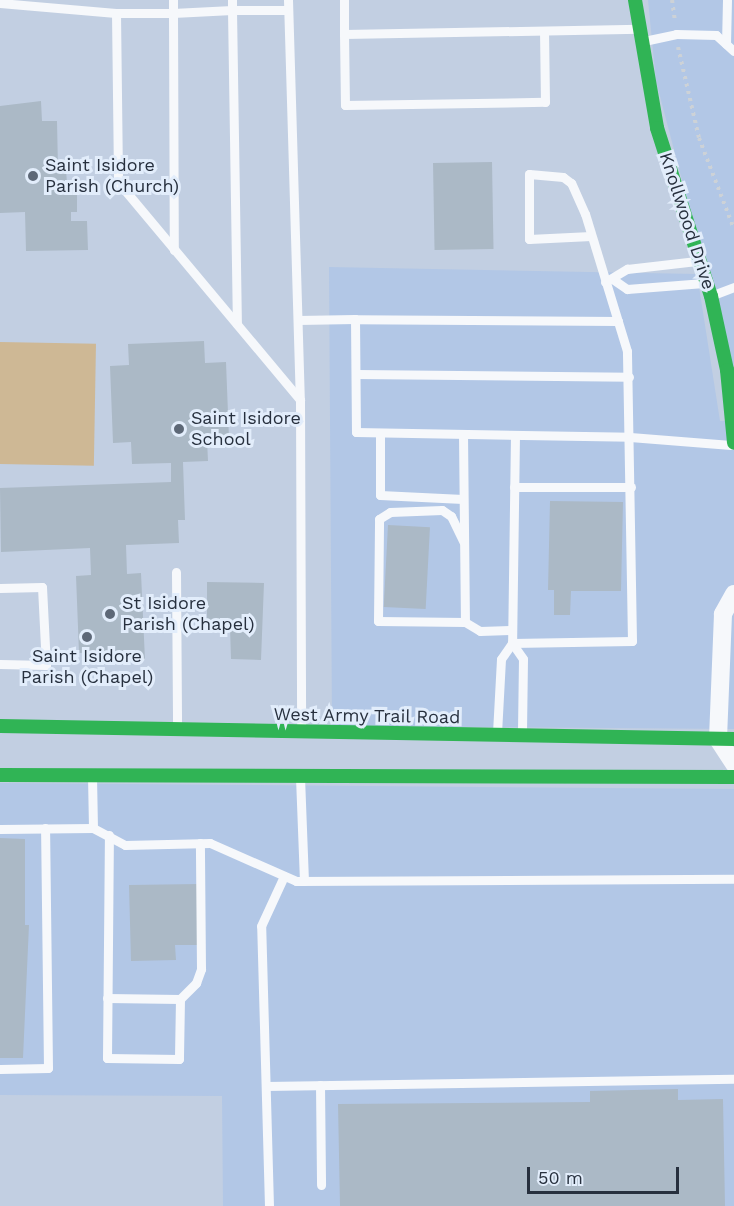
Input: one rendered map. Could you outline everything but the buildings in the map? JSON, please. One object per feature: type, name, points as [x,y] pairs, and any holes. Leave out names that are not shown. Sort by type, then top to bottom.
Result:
[{"type":"main road","name":"Knollwood Drive","points":[[635,0],[657,128],[709,289],[727,370],[734,444]]},
{"type":"main road","name":"West Army Trail Road","points":[[0,726],[301,734],[726,739]]},
{"type":"main road","points":[[0,775],[300,774],[734,777]]},
{"type":"street","points":[[734,594],[723,614],[726,739],[734,764]]},
{"type":"lane","points":[[173,0],[174,249]]},
{"type":"lane","points":[[232,0],[237,324]]},
{"type":"lane","points":[[344,0],[345,105],[545,102],[544,31]]},
{"type":"lane","points":[[726,44],[727,0]]},
{"type":"lane","points":[[0,3],[116,13],[173,13],[288,5],[300,399],[301,734]]},
{"type":"lane","points":[[116,13],[118,182],[300,399]]},
{"type":"lane","points":[[344,34],[544,31],[716,35],[734,51]]},
{"type":"lane","points":[[512,643],[632,641],[627,351],[609,281],[571,183],[554,175],[529,174],[529,239],[591,237]]},
{"type":"lane","points":[[609,281],[627,269],[701,261]]},
{"type":"lane","points":[[609,281],[627,289],[734,287]]},
{"type":"lane","points":[[355,319],[356,432],[630,437],[734,444]]},
{"type":"lane","points":[[298,320],[618,321]]},
{"type":"lane","points":[[356,374],[629,376]]},
{"type":"lane","points":[[380,433],[380,495],[463,499]]},
{"type":"lane","points":[[463,434],[465,622]]},
{"type":"lane","points":[[515,435],[512,643],[523,659],[522,737]]},
{"type":"lane","points":[[514,487],[631,487]]},
{"type":"lane","points":[[463,541],[451,516],[442,510],[390,512],[379,519],[378,621],[465,622],[480,631],[512,630]]},
{"type":"lane","points":[[176,572],[177,730]]},
{"type":"lane","points":[[0,588],[42,587],[46,665],[0,664]]},
{"type":"lane","points":[[496,736],[501,659],[512,643]]},
{"type":"lane","points":[[300,774],[304,881]]},
{"type":"lane","points":[[93,776],[93,828]]},
{"type":"lane","points":[[0,1069],[48,1068],[45,828]]},
{"type":"lane","points":[[0,829],[93,828],[125,845],[210,843],[284,876],[304,881],[734,879]]},
{"type":"lane","points":[[109,835],[107,1058],[179,1059],[180,999],[196,983],[201,969],[200,843]]},
{"type":"lane","points":[[269,1206],[261,926],[284,876]]},
{"type":"lane","points":[[108,998],[180,999]]},
{"type":"lane","points":[[266,1086],[734,1079]]},
{"type":"lane","points":[[320,1085],[321,1185]]},
{"type":"path","points":[[672,0],[676,34],[694,119],[734,229]]},
{"type":"shaded area","points":[[648,0],[734,0],[734,379],[656,81]]},
{"type":"shaded area","points":[[329,267],[697,274],[720,421],[734,421],[734,729],[332,726]]},
{"type":"shaded area","points":[[0,342],[96,344],[94,466],[0,464]]},
{"type":"shaded area","points":[[0,783],[734,789],[734,1206],[223,1206],[222,1096],[0,1095]]},
{"type":"traffic: fast","points":[[635,0],[657,128],[711,296],[727,370],[734,443]]},
{"type":"traffic: fast","points":[[0,726],[734,739]]},
{"type":"traffic: fast","points":[[0,775],[734,777]]},
{"type":"place","name":"Saint Isidore Parish (Church)","points":[[33,176]]},
{"type":"place","name":"Saint Isidore School","points":[[179,429]]},
{"type":"place","name":"St Isidore Parish (Chapel)","points":[[110,614]]},
{"type":"place","name":"Saint Isidore Parish (Chapel)","points":[[87,637]]}]
